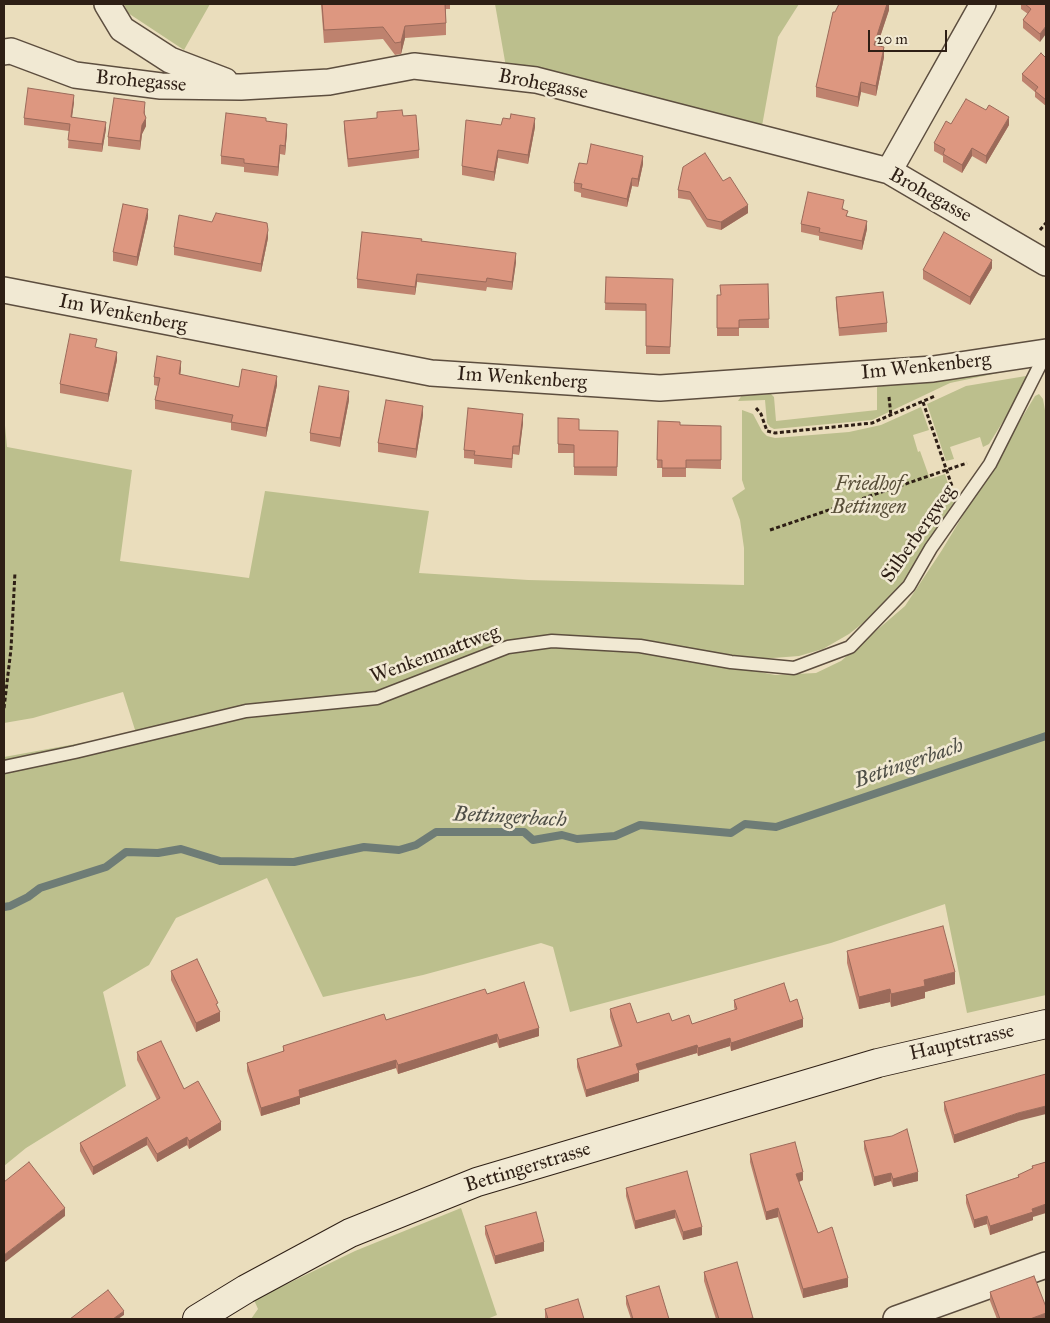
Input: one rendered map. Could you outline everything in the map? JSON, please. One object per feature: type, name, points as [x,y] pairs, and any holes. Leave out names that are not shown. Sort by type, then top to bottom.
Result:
[{"type":"street","points":[[107,4],[122,29],[170,60],[241,87]]},
{"type":"street","points":[[889,171],[983,4]]},
{"type":"street","name":"Brohegasse","points":[[8,52],[75,75],[162,86],[241,87],[329,82],[414,66],[536,80],[889,171],[1046,263]]},
{"type":"street","name":"Im Wenkenberg","points":[[4,290],[431,373],[660,388],[933,370],[1046,353]]},
{"type":"street","name":"Hauptstrasse","points":[[878,1063],[1046,1024]]},
{"type":"street","name":"Bettingerstrasse","points":[[211,1315],[350,1232],[477,1182],[878,1063]]},
{"type":"street","points":[[896,1319],[933,1313],[1046,1265]]},
{"type":"lane","name":"Silberbergweg","points":[[764,666],[794,668],[850,648],[909,586],[932,548],[996,453],[1046,353]]},
{"type":"lane","name":"Wenkenmattweg","points":[[4,767],[76,752],[246,711],[377,698],[483,655],[508,647],[534,643],[552,641],[640,646],[764,666]]},
{"type":"path","points":[[884,393],[890,399],[891,416]]},
{"type":"path","points":[[923,402],[946,470]]},
{"type":"path","points":[[770,530],[996,453]]},
{"type":"path","points":[[4,708],[11,649],[15,572]]},
{"type":"green space","points":[[124,4],[210,4],[184,50],[128,13]]},
{"type":"green space","points":[[495,4],[799,4],[778,37],[762,126],[506,67]]},
{"type":"green space","points":[[1036,365],[950,383],[872,420],[774,429],[767,423],[765,400],[738,401],[742,395],[771,394],[774,397],[776,421],[877,410],[877,387],[883,383]]},
{"type":"green space","points":[[1032,375],[989,444],[983,447],[980,437],[950,447],[954,459],[946,461],[927,404],[966,386]]},
{"type":"green space","name":"Friedhof Bettingen","points":[[1039,394],[1043,399],[1046,416],[1046,995],[967,1013],[945,904],[831,943],[570,1012],[553,947],[541,943],[423,975],[323,997],[267,878],[176,918],[149,965],[103,992],[126,1086],[26,1148],[4,1166],[4,757],[136,733],[123,692],[33,718],[4,723],[4,415],[7,447],[132,470],[120,561],[249,578],[265,491],[429,511],[419,573],[528,580],[744,585],[744,548],[740,520],[732,498],[745,489],[742,480],[742,410],[753,414],[762,431],[767,436],[775,438],[849,432],[881,425],[921,407],[929,430],[913,435],[918,452],[920,451],[930,479],[945,474],[954,504],[901,585],[882,608],[849,634],[823,649],[799,656],[760,659],[760,672],[775,675],[816,673],[841,661],[905,606],[942,550],[1035,396]]},
{"type":"green space","points":[[461,1208],[497,1315],[487,1319],[251,1319],[258,1309],[254,1300],[355,1251]]},
{"type":"building","points":[[322,4],[445,4],[446,23],[405,26],[401,42],[395,43],[383,27],[324,30]]},
{"type":"building","points":[[839,4],[887,4],[874,45],[884,47],[876,86],[861,82],[858,97],[816,87],[833,12],[835,12]]},
{"type":"building","points":[[1025,4],[1046,4],[1046,26],[1040,34],[1023,20],[1031,9]]},
{"type":"building","points":[[1041,53],[1046,58],[1046,100],[1035,91],[1038,87],[1022,74]]},
{"type":"building","points":[[28,88],[74,95],[71,117],[106,122],[102,144],[68,140],[70,124],[24,118]]},
{"type":"building","points":[[114,98],[145,102],[144,113],[146,118],[142,125],[140,141],[108,137]]},
{"type":"building","points":[[966,99],[986,110],[989,105],[1009,117],[986,156],[972,148],[962,165],[943,154],[945,149],[934,143],[946,121],[951,124]]},
{"type":"building","points":[[402,110],[403,116],[416,115],[419,150],[348,159],[344,121],[377,118],[377,112]]},
{"type":"building","points":[[226,113],[266,118],[266,121],[287,124],[285,146],[280,145],[278,167],[244,163],[244,159],[221,156]]},
{"type":"building","points":[[511,114],[535,118],[528,155],[498,150],[494,172],[462,166],[466,120],[501,125],[503,118],[510,119]]},
{"type":"building","points":[[591,144],[643,156],[638,179],[632,178],[627,199],[581,188],[582,184],[574,183],[579,163],[587,164]]},
{"type":"building","points":[[705,153],[723,181],[730,177],[748,205],[721,222],[707,219],[690,192],[678,190],[683,167]]},
{"type":"building","points":[[808,192],[844,200],[842,209],[848,211],[846,216],[867,221],[862,241],[819,232],[820,228],[801,224]]},
{"type":"building","points":[[123,204],[148,209],[137,257],[113,252]]},
{"type":"building","points":[[216,213],[267,223],[268,230],[261,264],[174,247],[179,215],[212,222]]},
{"type":"building","points":[[362,232],[516,253],[512,282],[487,278],[486,282],[417,274],[415,287],[357,279]]},
{"type":"building","points":[[944,232],[992,260],[970,297],[923,270]]},
{"type":"building","points":[[606,277],[673,279],[670,347],[646,346],[646,304],[605,303]]},
{"type":"building","points":[[768,284],[769,319],[739,320],[739,328],[717,328],[717,295],[721,295],[720,285]]},
{"type":"building","points":[[883,292],[887,323],[839,328],[836,297]]},
{"type":"building","points":[[70,334],[97,339],[95,347],[117,352],[108,394],[60,384]]},
{"type":"building","points":[[157,356],[181,361],[179,374],[239,387],[242,369],[277,376],[266,428],[231,422],[233,415],[155,400],[160,378],[154,377]]},
{"type":"building","points":[[319,386],[349,391],[340,438],[310,433]]},
{"type":"building","points":[[386,400],[423,406],[416,449],[378,443]]},
{"type":"building","points":[[468,408],[523,414],[519,446],[513,446],[512,459],[474,455],[475,451],[464,450]]},
{"type":"building","points":[[558,418],[579,419],[579,430],[618,431],[617,467],[574,467],[574,445],[558,444]]},
{"type":"building","points":[[658,421],[680,422],[680,425],[721,426],[721,460],[686,460],[686,468],[662,468],[662,460],[657,460]]},
{"type":"building","points":[[943,926],[955,972],[924,980],[925,986],[891,994],[890,989],[859,997],[847,951]]},
{"type":"building","points":[[197,959],[218,1003],[216,1004],[220,1012],[196,1023],[171,971]]},
{"type":"building","points":[[524,982],[539,1028],[499,1040],[497,1034],[398,1065],[396,1060],[299,1090],[300,1096],[261,1108],[247,1063],[284,1051],[283,1046],[384,1014],[386,1020],[485,989],[487,994]]},
{"type":"building","points":[[784,983],[790,1002],[797,999],[803,1019],[731,1043],[730,1038],[698,1048],[697,1045],[636,1064],[639,1073],[586,1090],[577,1059],[622,1046],[610,1009],[630,1003],[637,1023],[669,1013],[672,1021],[689,1015],[692,1024],[737,1009],[734,1000]]},
{"type":"building","points":[[161,1041],[184,1089],[198,1081],[221,1122],[189,1141],[187,1137],[157,1154],[147,1137],[93,1167],[80,1143],[160,1098],[137,1052]]},
{"type":"building","points":[[1046,1074],[1046,1106],[1018,1113],[954,1135],[944,1102]]},
{"type":"building","points":[[907,1129],[918,1172],[893,1179],[891,1173],[874,1177],[864,1141],[892,1136]]},
{"type":"building","points":[[795,1142],[803,1172],[796,1174],[818,1233],[832,1227],[848,1278],[803,1289],[778,1208],[766,1212],[750,1154]]},
{"type":"building","points":[[29,1162],[65,1208],[4,1255],[4,1182]]},
{"type":"building","points":[[1046,1162],[1046,1204],[1032,1209],[1033,1212],[990,1226],[987,1216],[974,1220],[966,1195],[1019,1177],[1018,1175],[1033,1168],[1032,1166]]},
{"type":"building","points":[[687,1171],[702,1227],[683,1232],[675,1210],[635,1221],[626,1188]]},
{"type":"building","points":[[536,1212],[544,1242],[495,1256],[485,1226]]},
{"type":"building","points":[[737,1262],[753,1318],[719,1319],[704,1272]]},
{"type":"building","points":[[1034,1276],[1046,1307],[1046,1313],[1030,1319],[1000,1319],[990,1292]]},
{"type":"building","points":[[659,1286],[669,1319],[633,1319],[626,1296]]},
{"type":"building","points":[[108,1290],[124,1311],[113,1319],[70,1319]]},
{"type":"building","points":[[578,1299],[584,1319],[548,1319],[545,1309]]},
{"type":"waterway","name":"Bettingerbach","points":[[4,907],[28,897],[40,888],[106,867],[126,852],[158,853],[181,849],[220,861],[294,862],[364,847],[399,850],[416,845],[436,832],[524,832],[533,840],[562,835],[577,839],[615,836],[640,825],[731,833],[745,824],[776,827],[1046,736]]}]
